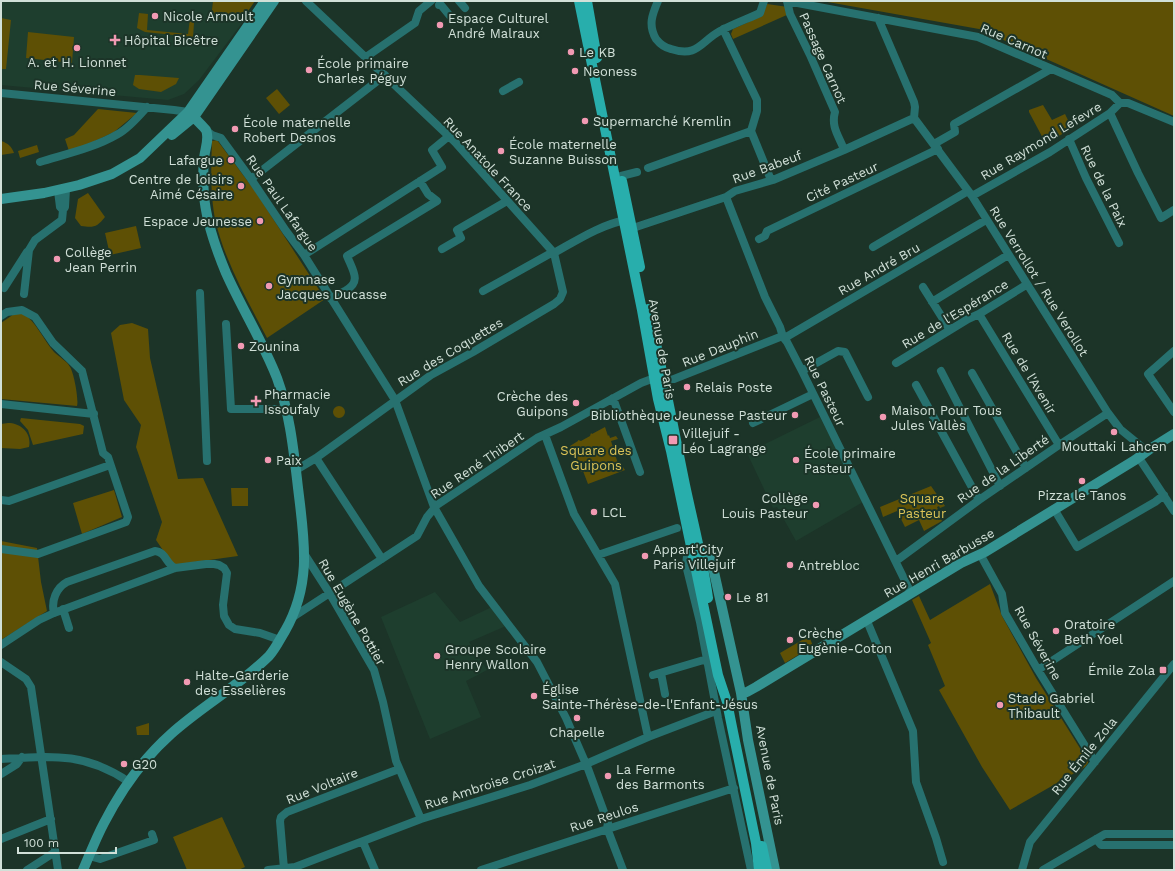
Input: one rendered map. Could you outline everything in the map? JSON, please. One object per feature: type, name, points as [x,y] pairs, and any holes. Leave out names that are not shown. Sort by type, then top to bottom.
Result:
[{"type":"main road","points":[[191,115],[265,1]]},
{"type":"main road","points":[[1,199],[62,190],[97,179],[119,170],[140,158],[154,145],[166,139],[191,115],[274,1]]},
{"type":"main road","points":[[579,1],[627,223]]},
{"type":"main road","points":[[587,1],[621,176],[627,223]]},
{"type":"main road","points":[[83,870],[103,824],[129,782],[154,750],[171,734],[233,688],[271,654],[293,617],[302,589],[305,555],[296,470],[286,409],[276,376],[226,274],[209,224],[204,195],[204,158],[207,142],[206,130],[191,115]]},
{"type":"main road","name":"Avenue de Paris","points":[[627,223],[696,552],[723,670],[735,713],[767,870]]},
{"type":"main road","name":"Rue Henri Barbusse","points":[[741,693],[747,692],[756,687],[961,563],[980,554],[1174,434]]},
{"type":"main road","name":"Avenue de Paris","points":[[696,552],[708,554],[711,559],[737,681],[741,693],[748,740],[775,870]]},
{"type":"main road","name":"Avenue de Paris","points":[[696,552],[718,675],[727,702],[756,843],[759,870]]},
{"type":"street","name":"Rue Anatole France","points":[[306,1],[449,136],[553,253]]},
{"type":"street","points":[[459,1],[465,8]]},
{"type":"street","points":[[658,1],[651,18],[657,40],[666,48],[683,52],[694,50],[723,29],[760,13],[764,1]]},
{"type":"street","name":"Rue Carnot","points":[[787,1],[978,37],[1112,95],[1120,103],[1128,103],[1174,122]]},
{"type":"street","name":"Passage Carnot","points":[[787,1],[790,14],[835,112],[832,120],[833,125],[843,147]]},
{"type":"street","points":[[366,57],[415,23],[419,11],[435,3],[441,5],[450,16]]},
{"type":"street","points":[[878,18],[914,102],[914,118]]},
{"type":"street","points":[[723,29],[757,100],[757,110],[751,131],[771,180]]},
{"type":"street","name":"Cité Pasteur","points":[[759,239],[765,236],[767,231],[936,146],[955,132],[954,124],[1051,69]]},
{"type":"street","points":[[251,179],[385,76]]},
{"type":"street","points":[[503,91],[519,82]]},
{"type":"street","name":"Rue Séverine","points":[[1,93],[147,107],[191,115]]},
{"type":"street","name":"Rue Raymond Lefevre","points":[[873,247],[1050,152],[1110,114],[1120,103]]},
{"type":"street","points":[[40,162],[83,150],[119,134],[136,120],[147,107]]},
{"type":"street","points":[[1110,114],[1161,218],[1174,210]]},
{"type":"street","name":"Rue Babeuf","points":[[627,223],[726,197],[735,191],[771,180],[851,147],[914,118]]},
{"type":"street","name":"Rue Verrollot / Rue Verollot","points":[[914,118],[970,194],[1108,414],[1143,454],[1174,511]]},
{"type":"street","name":"Rue Paul Lafargue","points":[[206,130],[212,135],[221,138],[286,231],[304,254],[330,298],[395,400],[434,507],[478,586],[537,662],[566,718],[608,823],[607,828],[623,870]]},
{"type":"street","points":[[648,168],[751,131]]},
{"type":"street","points":[[304,254],[442,167],[432,150],[449,136]]},
{"type":"street","name":"Rue de la Paix","points":[[1069,139],[1086,178],[1119,243]]},
{"type":"street","points":[[621,176],[637,172]]},
{"type":"street","points":[[330,298],[351,288],[354,283],[355,277],[347,256],[437,200],[428,194],[420,181]]},
{"type":"street","points":[[4,288],[36,240],[62,220],[63,210],[60,207],[62,190]]},
{"type":"street","name":"Rue Pasteur","points":[[726,197],[765,297],[780,327],[783,337],[802,371],[911,593]]},
{"type":"street","points":[[442,249],[461,238],[457,230],[507,201]]},
{"type":"street","name":"Rue André Bru","points":[[783,337],[795,332],[986,220]]},
{"type":"street","points":[[483,291],[599,228],[612,222],[627,223]]},
{"type":"street","points":[[22,310],[28,250]]},
{"type":"street","name":"Rue des Coquettes","points":[[296,470],[316,458],[431,375],[560,300],[563,292],[553,253]]},
{"type":"street","points":[[932,302],[1008,255]]},
{"type":"street","name":"Rue de l'Espérance","points":[[896,363],[968,318],[979,314],[1026,285]]},
{"type":"street","points":[[923,287],[950,330]]},
{"type":"street","points":[[200,293],[207,461]]},
{"type":"street","points":[[1,316],[6,312],[22,310],[35,317],[53,343],[82,371],[103,453],[108,457],[128,517],[126,522],[38,554],[1,549]]},
{"type":"street","name":"Rue de l'Avenir","points":[[979,314],[1059,445]]},
{"type":"street","points":[[226,324],[231,409],[286,409]]},
{"type":"street","name":"Rue Dauphin","points":[[659,380],[674,379],[783,337]]},
{"type":"street","points":[[802,371],[838,351],[845,352],[868,397]]},
{"type":"street","points":[[1174,351],[1148,374],[1174,412]]},
{"type":"street","points":[[941,371],[1000,486]]},
{"type":"street","points":[[972,373],[1026,468]]},
{"type":"street","name":"Rue René Thibert","points":[[293,617],[417,536],[434,507],[531,443],[641,383],[659,380]]},
{"type":"street","points":[[916,385],[979,500]]},
{"type":"street","points":[[753,423],[813,394]]},
{"type":"street","points":[[612,398],[640,472]]},
{"type":"street","points":[[1,404],[94,414]]},
{"type":"street","name":"Rue de la Liberté","points":[[896,562],[979,500],[1059,445],[1108,414]]},
{"type":"street","points":[[545,435],[574,514],[616,584],[648,737]]},
{"type":"street","points":[[316,458],[382,559]]},
{"type":"street","points":[[1,500],[8,501],[110,465]]},
{"type":"street","points":[[1054,509],[1077,547],[1155,502],[1164,495]]},
{"type":"street","points":[[598,555],[677,528]]},
{"type":"street","points":[[54,613],[56,594],[64,584],[150,552],[159,551],[164,554],[171,566],[175,568]]},
{"type":"street","name":"Avenue de Paris","points":[[696,552],[687,556],[686,565],[751,870]]},
{"type":"street","name":"Rue Séverine","points":[[980,554],[1002,594],[1005,613],[1038,670],[1095,762]]},
{"type":"street","name":"Rue Eugène Pottier","points":[[305,555],[330,594],[374,670],[383,702],[398,769],[420,819]]},
{"type":"street","points":[[1,645],[39,620],[54,613],[175,568],[206,564],[219,565],[224,568],[227,573],[223,605],[224,616],[229,625],[280,640]]},
{"type":"street","points":[[1038,670],[1174,581]]},
{"type":"street","points":[[63,610],[69,628]]},
{"type":"street","points":[[867,621],[913,731],[916,782],[943,862]]},
{"type":"street","points":[[665,694],[657,674],[707,659]]},
{"type":"street","points":[[1,662],[26,679],[31,687],[58,870]]},
{"type":"street","name":"Rue Émile Zola","points":[[1022,869],[1030,842],[1174,664]]},
{"type":"street","name":"Rue Ambroise Croizat","points":[[268,870],[295,868],[420,819],[530,785],[586,765],[648,737],[716,711]]},
{"type":"street","points":[[1,759],[41,756],[66,757],[90,762],[112,771],[129,782]]},
{"type":"street","points":[[1,774],[17,764],[22,757]]},
{"type":"street","name":"Rue Voltaire","points":[[284,869],[280,821],[282,815],[398,769]]},
{"type":"street","name":"Rue Reulos","points":[[481,870],[492,868],[607,828],[734,788]]},
{"type":"street","points":[[1,839],[51,820]]},
{"type":"street","points":[[89,856],[100,859],[154,840],[152,834]]},
{"type":"street","points":[[1043,870],[1105,834],[1174,834]]},
{"type":"street","points":[[1096,839],[1101,846],[1174,845]]},
{"type":"street","points":[[363,842],[374,870]]},
{"type":"street","points":[[27,870],[55,852]]},
{"type":"shaded area","name":"Hôpital Bicêtre","points":[[1,1],[213,1],[211,18],[242,20],[242,23],[199,80],[184,94],[168,100],[1,85]]},
{"type":"shaded area","points":[[820,417],[863,502],[796,541],[777,507],[773,508],[747,453]]},
{"type":"shaded area","name":"Groupe Scolaire Henry Wallon","points":[[435,592],[460,622],[492,607],[506,626],[469,642],[487,670],[466,681],[481,717],[430,739],[381,617]]},
{"type":"green space","points":[[213,1],[255,1],[242,20],[211,18]]},
{"type":"green space","points":[[822,1],[1174,1],[1174,116],[979,29]]},
{"type":"green space","points":[[767,4],[788,7],[789,14],[733,39],[731,34],[733,29],[762,16]]},
{"type":"green space","points":[[191,10],[195,10],[193,37],[145,32],[137,28],[139,13],[148,14],[147,30],[188,34]]},
{"type":"green space","points":[[1,18],[11,20],[6,69],[1,69]]},
{"type":"green space","points":[[28,32],[74,37],[72,63],[26,58]]},
{"type":"green space","points":[[135,75],[179,78],[176,84],[161,92],[139,89],[133,85]]},
{"type":"green space","points":[[277,89],[290,105],[279,114],[266,98]]},
{"type":"green space","points":[[1043,105],[1052,120],[1065,114],[1072,128],[1046,144],[1029,112],[1029,110]]},
{"type":"green space","points":[[98,109],[137,113],[114,132],[69,151],[65,139],[74,135]]},
{"type":"green space","points":[[217,140],[255,191],[325,299],[267,338],[232,268],[220,238],[216,223],[211,182],[211,162],[212,141]]},
{"type":"green space","points":[[1,141],[6,143],[14,153],[1,155]]},
{"type":"green space","points":[[37,145],[39,152],[20,158],[18,151]]},
{"type":"green space","points":[[88,193],[105,217],[100,223],[92,227],[81,226],[75,218],[78,199]]},
{"type":"green space","points":[[136,226],[141,248],[110,255],[105,233]]},
{"type":"green space","points":[[23,313],[36,326],[54,352],[69,365],[76,386],[77,406],[1,399],[1,323],[14,314]]},
{"type":"green space","points":[[132,323],[148,329],[150,358],[178,479],[203,478],[238,556],[173,565],[156,540],[162,522],[136,447],[141,425],[124,400],[111,333],[120,325]]},
{"type":"green space","points":[[337,406],[341,406],[345,412],[341,418],[337,418],[333,414],[333,410]]},
{"type":"green space","points":[[21,418],[80,424],[84,426],[83,434],[33,445],[28,430],[20,421]]},
{"type":"green space","points":[[13,423],[21,427],[27,433],[29,437],[29,447],[20,449],[1,448],[1,424]]},
{"type":"green space","name":"Square des Guipons","points":[[605,427],[610,438],[616,436],[618,439],[611,441],[619,467],[623,467],[625,470],[588,484],[570,446],[578,440],[581,441],[590,436],[591,433],[592,434]]},
{"type":"green space","name":"Square Pasteur","points":[[931,486],[945,506],[940,508],[939,506],[937,507],[942,521],[924,531],[919,520],[905,527],[897,511],[883,517],[880,507]]},
{"type":"green space","points":[[231,488],[248,488],[248,506],[232,506]]},
{"type":"green space","points":[[114,490],[122,517],[82,534],[73,503]]},
{"type":"green space","points":[[1,541],[37,548],[41,582],[47,611],[1,640]]},
{"type":"green space","name":"Stade Gabriel Thibault","points":[[990,584],[1002,616],[1036,678],[1088,761],[1085,767],[1010,810],[982,767],[939,690],[945,686],[928,645],[931,643],[912,600],[919,596],[930,620]]},
{"type":"green space","points":[[809,636],[813,646],[785,663],[780,653]]},
{"type":"green space","points":[[149,723],[149,735],[137,735],[136,727]]},
{"type":"green space","points":[[222,817],[245,867],[238,870],[187,870],[173,837]]},
{"type":"place","name":"Nicole Arnoult","points":[[155,16]]},
{"type":"place","name":"Espace Culturel André Malraux","points":[[440,25]]},
{"type":"place","name":"Hôpital Bicêtre","points":[[115,40]]},
{"type":"place","name":"A. et H. Lionnet","points":[[77,48]]},
{"type":"place","name":"Le KB","points":[[571,52]]},
{"type":"place","name":"École primaire Charles Péguy","points":[[309,70]]},
{"type":"place","name":"Neoness","points":[[575,71]]},
{"type":"place","name":"Supermarché Kremlin","points":[[585,121]]},
{"type":"place","name":"École maternelle Robert Desnos","points":[[235,129]]},
{"type":"place","name":"École maternelle Suzanne Buisson","points":[[501,151]]},
{"type":"place","name":"Lafargue","points":[[231,160]]},
{"type":"place","name":"Centre de loisirs Aimé Césaire","points":[[241,186]]},
{"type":"place","name":"Espace Jeunesse","points":[[260,221]]},
{"type":"place","name":"Collège Jean Perrin","points":[[57,259]]},
{"type":"place","name":"Gymnase Jacques Ducasse","points":[[269,286]]},
{"type":"place","name":"Zounina","points":[[241,346]]},
{"type":"place","name":"Relais Poste","points":[[687,387]]},
{"type":"place","name":"Pharmacie Issoufaly","points":[[256,401]]},
{"type":"place","name":"Crèche des Guipons","points":[[576,403]]},
{"type":"place","name":"Bibliothèque Jeunesse Pasteur","points":[[795,415]]},
{"type":"place","name":"Maison Pour Tous Jules Vallès","points":[[883,417]]},
{"type":"place","name":"Mouttaki Lahcen","points":[[1114,432]]},
{"type":"place","name":"Villejuif - Léo Lagrange","points":[[673,440]]},
{"type":"place","name":"Paix","points":[[268,460]]},
{"type":"place","name":"École primaire Pasteur","points":[[796,460]]},
{"type":"place","name":"Pizza le Tanos","points":[[1082,481]]},
{"type":"place","name":"Collège Louis Pasteur","points":[[816,505]]},
{"type":"place","name":"LCL","points":[[594,512]]},
{"type":"place","name":"Appart'City Paris Villejuif","points":[[645,556]]},
{"type":"place","name":"Antrebloc","points":[[790,565]]},
{"type":"place","name":"Le 81","points":[[728,597]]},
{"type":"place","name":"Oratoire Beth Yoel","points":[[1056,631]]},
{"type":"place","name":"Crèche Eugènie-Coton","points":[[790,640]]},
{"type":"place","name":"Groupe Scolaire Henry Wallon","points":[[437,656]]},
{"type":"place","name":"Émile Zola","points":[[1163,670]]},
{"type":"place","name":"Halte-Garderie des Esselières","points":[[187,682]]},
{"type":"place","name":"Église Sainte-Thérèse-de-l'Enfant-Jésus","points":[[534,696]]},
{"type":"place","name":"Stade Gabriel Thibault","points":[[1000,705]]},
{"type":"place","name":"Chapelle","points":[[577,718]]},
{"type":"place","name":"G20","points":[[124,764]]},
{"type":"place","name":"La Ferme des Barmonts","points":[[608,776]]}]
